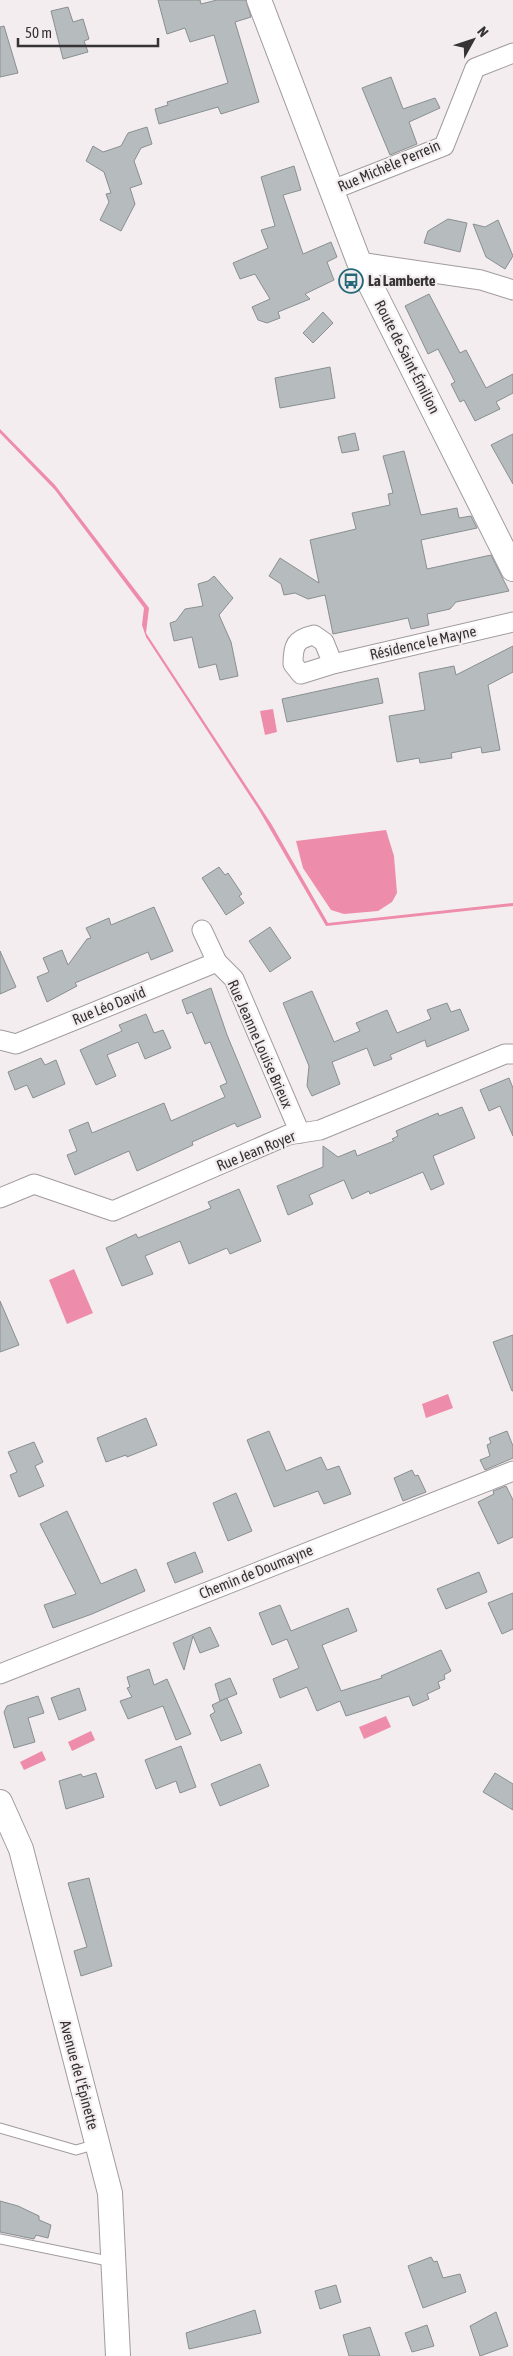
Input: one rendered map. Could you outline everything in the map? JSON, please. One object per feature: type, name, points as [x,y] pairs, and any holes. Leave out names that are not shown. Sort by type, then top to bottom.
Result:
[{"type":"street","name":"Route de Saint-Émilion","points":[[259,0],[359,262],[513,570]]},
{"type":"street","name":"Rue Michèle Perrein","points":[[332,190],[444,146],[475,68],[513,54]]},
{"type":"street","points":[[359,262],[481,280],[513,290]]},
{"type":"street","name":"Résidence le Mayne","points":[[333,664],[513,622]]},
{"type":"street","name":"Rue Jeanne Louise Brieux","points":[[202,930],[217,962],[234,979],[300,1133]]},
{"type":"street","name":"Rue Léo David","points":[[0,1040],[16,1044],[217,962]]},
{"type":"street","name":"Rue Jean Royer","points":[[0,1198],[34,1184],[113,1212],[288,1135],[320,1130],[506,1054],[513,1054]]},
{"type":"street","name":"Chemin de Doumayne","points":[[0,1674],[513,1471]]},
{"type":"street","name":"Avenue de l'Épinette","points":[[0,1802],[21,1849],[110,2193],[118,2356]]},
{"type":"lane","points":[[0,2128],[76,2150],[97,2144]]},
{"type":"lane","points":[[0,2239],[113,2262]]},
{"type":"shaded area","points":[[0,429],[55,485],[149,608],[146,633],[272,825],[328,923],[513,903],[513,906],[326,926],[259,810],[146,637],[142,625],[144,608],[55,490],[0,433]]},
{"type":"shaded area","points":[[273,709],[277,732],[265,735],[260,711]]},
{"type":"shaded area","points":[[386,830],[394,856],[397,893],[392,902],[378,911],[344,914],[331,910],[303,868],[296,841]]},
{"type":"shaded area","points":[[74,1269],[93,1313],[67,1324],[49,1280]]},
{"type":"shaded area","points":[[448,1394],[453,1408],[426,1418],[422,1404]]},
{"type":"shaded area","points":[[386,1716],[391,1727],[364,1739],[359,1727]]},
{"type":"shaded area","points":[[91,1731],[95,1740],[72,1751],[68,1742]]},
{"type":"shaded area","points":[[42,1751],[46,1760],[24,1770],[20,1762]]},
{"type":"building","points":[[158,0],[200,0],[201,4],[217,0],[246,0],[251,17],[235,22],[259,102],[221,114],[218,107],[159,124],[155,109],[168,105],[167,102],[228,83],[214,35],[190,42],[185,28],[167,34]]},
{"type":"building","points":[[68,7],[73,22],[83,19],[89,39],[84,41],[88,52],[63,59],[51,11]]},
{"type":"building","points":[[4,26],[18,73],[0,77],[0,27]]},
{"type":"building","points":[[391,77],[403,109],[435,98],[440,108],[409,122],[417,144],[390,155],[362,88]]},
{"type":"building","points":[[147,127],[152,144],[141,148],[134,161],[142,184],[130,188],[135,204],[121,231],[100,220],[109,202],[106,194],[111,193],[104,172],[86,161],[93,146],[103,152],[121,146],[128,133]]},
{"type":"building","points":[[294,166],[301,190],[283,195],[303,254],[331,242],[337,257],[327,262],[334,280],[305,294],[310,299],[278,312],[280,318],[267,323],[258,320],[252,307],[270,299],[255,274],[240,279],[233,263],[268,248],[261,230],[275,226],[261,177]]},
{"type":"building","points":[[448,219],[467,223],[460,252],[424,243],[428,231]]},
{"type":"building","points":[[498,220],[513,256],[505,269],[486,257],[473,224],[485,227]]},
{"type":"building","points":[[429,294],[460,353],[466,350],[486,388],[513,374],[513,393],[496,402],[500,409],[475,421],[464,400],[460,402],[451,384],[455,382],[438,349],[428,354],[405,306]]},
{"type":"building","points":[[323,312],[333,323],[313,343],[303,333]]},
{"type":"building","points":[[330,367],[335,398],[280,408],[275,378]]},
{"type":"building","points":[[355,433],[359,450],[342,453],[338,437]]},
{"type":"building","points":[[513,434],[513,484],[491,445]]},
{"type":"building","points":[[404,451],[421,515],[457,508],[459,518],[471,516],[477,528],[421,540],[427,569],[491,555],[509,591],[456,602],[450,609],[427,614],[429,625],[411,629],[408,618],[333,634],[325,595],[308,599],[295,593],[284,595],[281,584],[269,576],[280,558],[319,583],[310,540],[356,529],[352,513],[390,505],[388,494],[393,493],[383,456]]},
{"type":"building","points":[[214,576],[233,598],[219,615],[231,642],[238,676],[220,680],[216,664],[199,668],[192,637],[174,641],[170,623],[176,621],[185,609],[203,606],[198,584],[208,581]]},
{"type":"building","points":[[513,646],[513,672],[488,685],[500,750],[482,753],[481,747],[451,753],[452,758],[420,763],[419,758],[397,762],[389,716],[425,710],[419,673],[454,666],[456,675]]},
{"type":"building","points":[[378,678],[383,703],[287,722],[282,699]]},
{"type":"building","points":[[219,867],[225,875],[228,873],[242,894],[239,896],[244,903],[226,915],[202,878]]},
{"type":"building","points":[[154,907],[173,951],[151,960],[148,952],[75,983],[77,986],[47,1002],[37,977],[49,972],[43,958],[62,950],[68,965],[87,939],[91,938],[86,928],[109,918],[111,925]]},
{"type":"building","points":[[270,927],[291,958],[270,972],[249,941]]},
{"type":"building","points":[[0,951],[16,987],[0,994]]},
{"type":"building","points":[[211,988],[227,1035],[261,1117],[237,1127],[235,1123],[192,1142],[193,1145],[137,1171],[129,1151],[75,1175],[67,1155],[77,1151],[69,1130],[88,1122],[92,1133],[164,1103],[171,1121],[225,1097],[220,1086],[227,1083],[210,1042],[205,1044],[192,1012],[187,1014],[182,1000]]},
{"type":"building","points":[[312,991],[334,1042],[360,1031],[356,1023],[387,1010],[397,1033],[431,1019],[427,1010],[447,1003],[451,1012],[460,1009],[469,1030],[427,1047],[425,1040],[390,1055],[392,1059],[374,1066],[367,1048],[332,1062],[340,1084],[312,1096],[307,1086],[309,1066],[283,1003]]},
{"type":"building","points":[[146,1014],[154,1033],[163,1030],[171,1048],[145,1059],[138,1042],[107,1055],[116,1076],[96,1085],[80,1050],[122,1031],[119,1025]]},
{"type":"building","points":[[41,1058],[45,1065],[56,1060],[65,1084],[33,1098],[27,1085],[15,1090],[8,1072]]},
{"type":"building","points":[[509,1078],[513,1088],[513,1136],[500,1106],[489,1111],[480,1090]]},
{"type":"building","points":[[462,1107],[475,1138],[433,1156],[444,1184],[431,1190],[423,1172],[370,1194],[369,1191],[352,1199],[344,1180],[309,1195],[313,1204],[288,1215],[277,1186],[323,1167],[323,1146],[338,1157],[355,1150],[357,1156],[394,1141],[392,1139],[398,1136],[396,1131],[438,1113],[439,1116]]},
{"type":"building","points":[[239,1189],[261,1241],[230,1254],[227,1248],[189,1264],[180,1241],[145,1256],[153,1274],[122,1286],[106,1248],[136,1234],[138,1238],[211,1208],[208,1202]]},
{"type":"building","points":[[0,1301],[19,1345],[0,1352]]},
{"type":"building","points":[[513,1335],[513,1391],[512,1391],[493,1342]]},
{"type":"building","points":[[146,1418],[157,1445],[127,1457],[126,1455],[106,1462],[97,1438]]},
{"type":"building","points":[[269,1431],[286,1471],[321,1457],[327,1470],[339,1466],[351,1494],[324,1504],[318,1491],[274,1507],[247,1440]]},
{"type":"building","points":[[507,1431],[513,1446],[513,1458],[485,1470],[480,1460],[490,1456],[487,1445],[491,1443],[489,1438]]},
{"type":"building","points":[[34,1442],[43,1462],[35,1466],[44,1486],[19,1497],[10,1475],[17,1472],[8,1452]]},
{"type":"building","points":[[412,1470],[415,1476],[418,1475],[426,1492],[403,1501],[394,1478]]},
{"type":"building","points":[[506,1486],[513,1500],[513,1537],[498,1544],[478,1502],[494,1494],[493,1491]]},
{"type":"building","points":[[236,1493],[252,1531],[228,1541],[213,1503]]},
{"type":"building","points":[[67,1511],[101,1584],[136,1569],[145,1591],[92,1614],[53,1628],[44,1605],[76,1594],[40,1524]]},
{"type":"building","points":[[195,1552],[203,1572],[175,1583],[167,1563]]},
{"type":"building","points":[[479,1572],[487,1592],[446,1609],[437,1589]]},
{"type":"building","points":[[513,1593],[513,1629],[502,1634],[488,1603]]},
{"type":"building","points":[[280,1605],[291,1631],[348,1608],[357,1631],[322,1645],[341,1691],[382,1678],[381,1676],[441,1650],[451,1671],[444,1675],[445,1679],[438,1682],[440,1688],[427,1694],[429,1699],[413,1706],[409,1696],[346,1716],[340,1701],[317,1711],[307,1687],[280,1698],[273,1679],[299,1668],[287,1639],[272,1645],[259,1613]]},
{"type":"building","points":[[210,1627],[219,1646],[200,1653],[193,1636],[184,1670],[173,1643]]},
{"type":"building","points":[[149,1669],[154,1685],[167,1679],[191,1734],[176,1740],[163,1706],[128,1719],[120,1701],[132,1697],[127,1688],[130,1687],[127,1677]]},
{"type":"building","points":[[230,1678],[237,1694],[220,1701],[215,1684]]},
{"type":"building","points":[[79,1688],[86,1710],[59,1720],[51,1698]]},
{"type":"building","points":[[38,1696],[44,1713],[28,1718],[35,1742],[14,1748],[4,1712],[7,1706]]},
{"type":"building","points":[[227,1698],[242,1733],[221,1741],[210,1715],[215,1712],[212,1705]]},
{"type":"building","points":[[181,1746],[196,1787],[180,1793],[176,1781],[156,1789],[145,1760]]},
{"type":"building","points":[[260,1764],[269,1786],[220,1806],[211,1784]]},
{"type":"building","points":[[96,1773],[104,1797],[66,1809],[59,1781],[81,1774],[83,1777]]},
{"type":"building","points":[[495,1773],[513,1784],[513,1810],[483,1792]]},
{"type":"building","points":[[89,1878],[112,1966],[81,1976],[74,1951],[87,1947],[68,1883]]},
{"type":"building","points":[[0,2201],[18,2206],[39,2216],[39,2220],[51,2225],[48,2238],[36,2235],[34,2239],[0,2232]]},
{"type":"building","points":[[431,2257],[434,2262],[437,2261],[443,2278],[460,2274],[466,2292],[423,2308],[408,2266]]},
{"type":"building","points":[[336,2285],[341,2302],[320,2309],[315,2291]]},
{"type":"building","points":[[255,2310],[261,2333],[189,2349],[186,2333]]},
{"type":"building","points":[[496,2312],[508,2346],[480,2356],[470,2326]]},
{"type":"building","points":[[427,2325],[434,2346],[412,2352],[405,2333]]},
{"type":"building","points":[[370,2327],[380,2356],[349,2356],[343,2335]]},
{"type":"place","name":"La Lamberte","points":[[351,281]]}]
